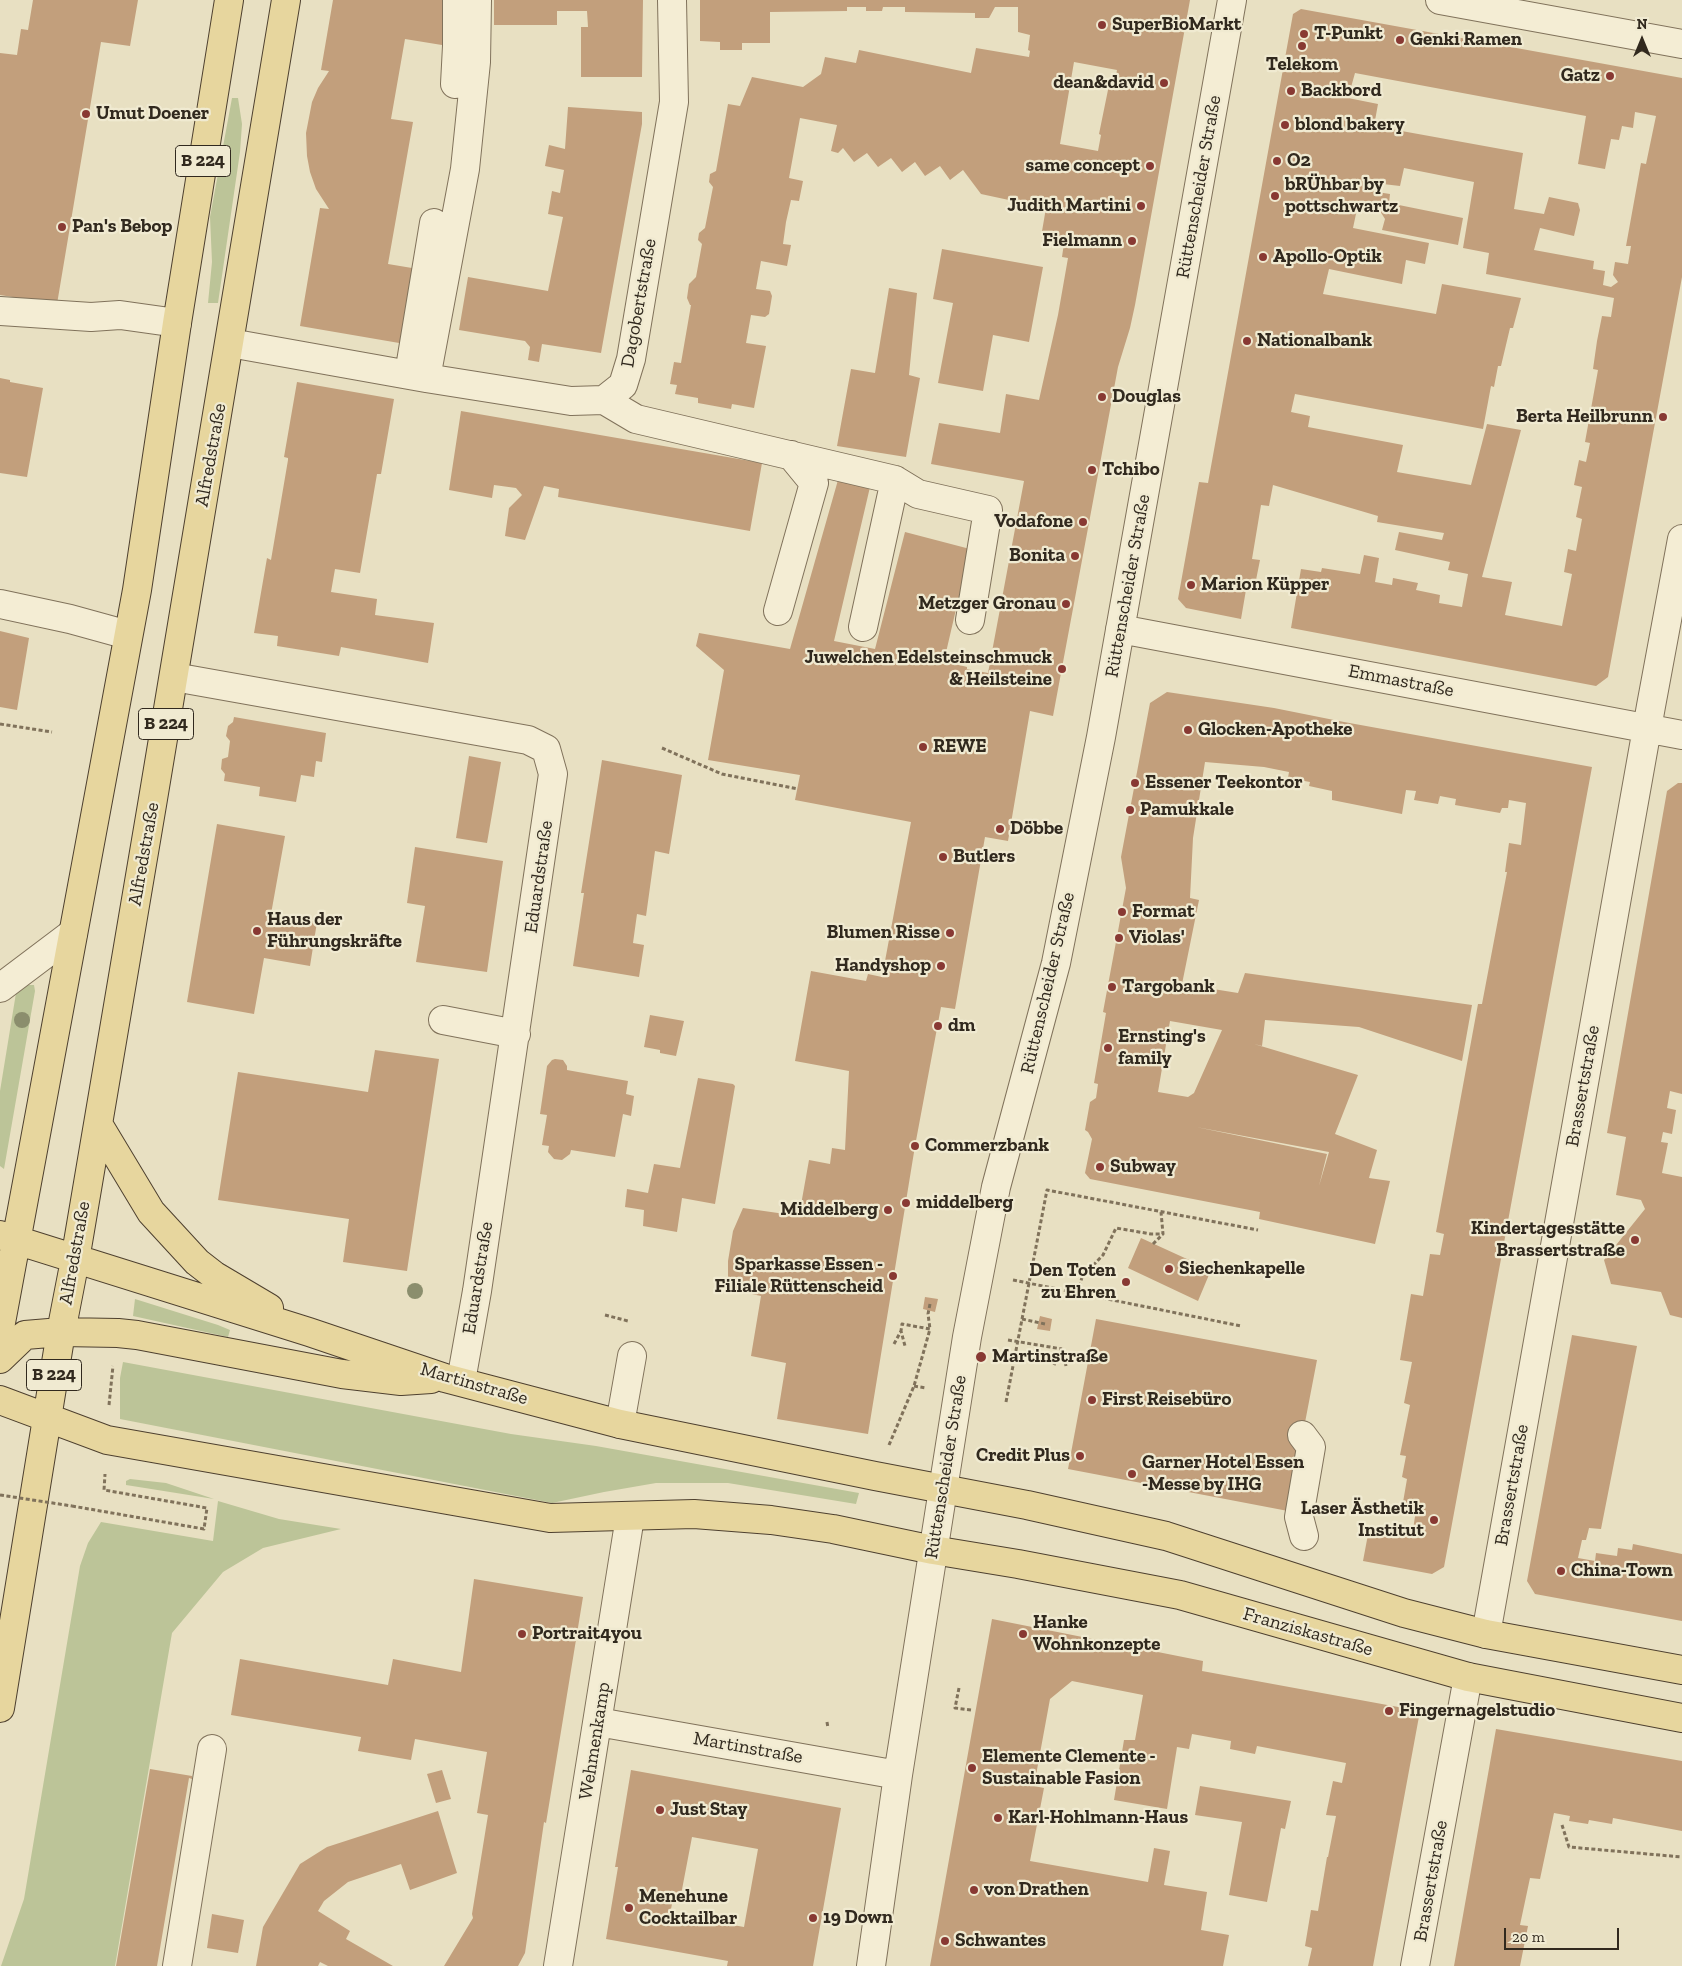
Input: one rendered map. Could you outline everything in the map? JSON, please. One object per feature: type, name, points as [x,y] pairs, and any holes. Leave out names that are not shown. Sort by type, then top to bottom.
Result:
[{"type":"main road","name":"B 224","points":[[0,1328],[8,1238],[73,933],[138,581],[229,0]]},
{"type":"main road","name":"Alfredstraße","points":[[0,1708],[61,1332],[75,1260],[174,677],[286,0]]},
{"type":"main road","points":[[98,1124],[151,1212],[197,1262],[215,1276],[309,1332]]},
{"type":"main road","name":"Martinstraße","points":[[8,1238],[309,1332],[453,1380],[620,1424],[942,1489]]},
{"type":"main road","points":[[0,1359],[25,1335],[61,1332],[137,1335],[342,1374],[400,1382],[453,1380]]},
{"type":"main road","points":[[0,1400],[107,1440],[550,1518],[694,1514],[771,1520],[833,1529],[933,1550]]},
{"type":"main road","points":[[942,1489],[1027,1505],[1166,1536],[1404,1613],[1486,1634],[1682,1670]]},
{"type":"main road","name":"Franziskastraße","points":[[933,1550],[1180,1595],[1468,1677],[1682,1718]]},
{"type":"street","points":[[455,84],[457,0]]},
{"type":"street","points":[[417,377],[465,170],[476,62],[477,0]]},
{"type":"street","name":"Dagobertstraße","points":[[604,400],[623,385],[631,359],[674,102],[672,0]]},
{"type":"street","name":"Rüttenscheider Straße","points":[[871,1966],[898,1775],[967,1337],[996,1187],[1056,963],[1101,737],[1232,0]]},
{"type":"street","points":[[1440,0],[1490,5],[1682,44]]},
{"type":"street","points":[[417,377],[434,223]]},
{"type":"street","points":[[0,311],[91,317],[120,315],[177,323]]},
{"type":"street","points":[[230,343],[417,377],[571,401],[604,400],[636,419],[895,480],[918,494],[988,510],[970,620]]},
{"type":"street","points":[[778,612],[814,483],[790,454]]},
{"type":"street","points":[[863,627],[895,480]]},
{"type":"street","name":"Brassertstraße","points":[[1486,1634],[1682,539]]},
{"type":"street","points":[[0,604],[70,619],[128,635]]},
{"type":"street","name":"Emmastraße","points":[[1120,629],[1682,735]]},
{"type":"street","name":"Eduardstraße","points":[[174,677],[528,740],[546,749],[554,774],[525,975],[477,1290],[453,1380]]},
{"type":"street","points":[[0,988],[73,933]]},
{"type":"street","points":[[443,1020],[516,1034]]},
{"type":"street","points":[[620,1424],[632,1356]]},
{"type":"street","points":[[1302,1435],[1311,1447],[1299,1517],[1304,1536]]},
{"type":"street","name":"Wehmenkamp","points":[[558,1966],[630,1517]]},
{"type":"street","name":"Brassertstraße","points":[[1415,1966],[1468,1677]]},
{"type":"street","name":"Martinstraße","points":[[598,1722],[898,1775]]},
{"type":"street","points":[[177,1966],[212,1749]]},
{"type":"path","points":[[0,724],[52,732]]},
{"type":"path","points":[[662,748],[722,774],[798,789]]},
{"type":"path","points":[[1006,1402],[1047,1190],[1258,1230]]},
{"type":"path","points":[[1161,1212],[1163,1234]]},
{"type":"path","points":[[1078,1293],[1082,1277],[1103,1255],[1116,1228],[1151,1234],[1163,1234]]},
{"type":"path","points":[[1153,1244],[1163,1234]]},
{"type":"path","points":[[979,1273],[1240,1326]]},
{"type":"path","points":[[887,1448],[914,1386],[930,1329],[928,1314],[930,1304]]},
{"type":"path","points":[[605,1315],[630,1321]]},
{"type":"path","points":[[1022,1319],[1045,1324]]},
{"type":"path","points":[[894,1344],[901,1331],[902,1324],[930,1329]]},
{"type":"path","points":[[901,1331],[905,1346]]},
{"type":"path","points":[[1008,1340],[1062,1350]]},
{"type":"path","points":[[1054,1365],[1062,1350]]},
{"type":"path","points":[[1062,1350],[1066,1366]]},
{"type":"path","points":[[109,1407],[114,1360]]},
{"type":"path","points":[[0,1495],[204,1529],[207,1508],[104,1490],[106,1469]]},
{"type":"path","points":[[959,1688],[955,1708],[972,1710]]},
{"type":"path","points":[[1562,1825],[1569,1846],[1682,1857]]},
{"type":"green space","points":[[232,98],[238,98],[242,124],[240,152],[218,303],[208,303],[212,262],[210,217]]},
{"type":"green space","points":[[27,985],[34,985],[35,991],[4,1169],[0,1166],[0,1091],[16,993]]},
{"type":"green space","points":[[135,1299],[218,1325],[230,1330],[228,1337],[133,1316]]},
{"type":"green space","points":[[123,1362],[511,1434],[596,1446],[859,1493],[856,1504],[728,1483],[656,1483],[552,1503],[120,1419],[120,1378]]},
{"type":"green space","points":[[130,1479],[166,1483],[214,1499],[126,1485],[126,1481]]},
{"type":"green space","points":[[218,1501],[279,1519],[341,1529],[263,1548],[223,1572],[172,1633],[115,1966],[1,1966],[24,1899],[80,1566],[88,1543],[101,1522],[213,1541]]},
{"type":"building","points":[[33,0],[138,0],[130,46],[101,42],[57,304],[0,295],[0,53],[17,55],[21,29],[28,30]]},
{"type":"building","points":[[333,0],[447,0],[448,46],[405,39],[391,119],[413,122],[388,264],[418,269],[405,344],[300,326],[320,208],[329,209],[316,189],[310,172],[306,133],[312,102],[329,71],[321,70]]},
{"type":"building","points":[[494,0],[643,0],[642,77],[581,77],[581,27],[588,27],[587,11],[557,11],[557,25],[494,25]]},
{"type":"building","points":[[700,0],[1190,0],[1135,305],[1118,367],[1053,716],[1030,711],[1008,841],[985,837],[955,1009],[941,1007],[915,1146],[868,1434],[777,1419],[786,1363],[751,1356],[761,1296],[728,1289],[728,1261],[733,1231],[743,1208],[799,1216],[809,1160],[830,1164],[832,1148],[845,1150],[849,1071],[795,1061],[811,971],[866,981],[868,974],[882,977],[911,822],[795,800],[800,775],[708,760],[724,670],[696,646],[699,633],[790,649],[838,480],[870,487],[834,641],[875,649],[905,532],[970,549],[944,661],[967,667],[967,669],[988,673],[1024,481],[931,464],[939,423],[1000,433],[1006,394],[1039,400],[1058,315],[1068,258],[1062,257],[1064,243],[1041,237],[1046,208],[981,194],[963,170],[950,180],[940,166],[925,176],[915,162],[902,172],[891,158],[878,167],[867,153],[854,162],[843,148],[838,153],[831,151],[837,125],[800,118],[789,178],[803,181],[799,201],[791,200],[786,222],[783,244],[791,245],[787,266],[761,261],[756,289],[770,291],[772,296],[769,314],[765,317],[751,315],[746,343],[766,346],[754,408],[732,404],[731,409],[698,403],[698,398],[675,394],[677,385],[670,384],[674,362],[681,363],[691,305],[687,298],[689,284],[696,277],[702,244],[698,240],[699,233],[705,228],[713,187],[709,182],[710,174],[716,171],[728,104],[740,106],[752,77],[803,87],[821,74],[825,57],[856,63],[859,50],[971,73],[976,48],[1029,57],[1030,51],[1028,50],[1030,35],[1018,32],[1018,7],[995,7],[989,18],[975,18],[975,13],[905,12],[905,7],[883,7],[882,11],[866,11],[866,7],[847,7],[847,11],[770,12],[770,43],[742,43],[742,50],[720,50],[720,42],[700,41]],"holes":[[[1074,62],[1117,70],[1114,86],[1109,85],[1099,134],[1101,135],[1098,151],[1060,144]]]},
{"type":"building","points":[[1301,9],[1682,78],[1682,277],[1608,677],[1596,686],[1291,628],[1301,569],[1321,572],[1322,568],[1360,574],[1364,555],[1379,558],[1375,582],[1392,585],[1393,578],[1418,583],[1416,590],[1440,595],[1439,603],[1462,607],[1468,574],[1448,570],[1450,562],[1395,550],[1399,532],[1442,540],[1444,533],[1377,522],[1378,516],[1273,485],[1269,506],[1261,505],[1252,559],[1260,560],[1255,585],[1247,584],[1241,619],[1186,608],[1178,599],[1199,482],[1208,483],[1293,14]],"holes":[[[1355,73],[1586,116],[1578,164],[1605,169],[1611,139],[1619,140],[1622,126],[1633,128],[1635,112],[1656,116],[1646,164],[1641,163],[1626,246],[1631,246],[1628,264],[1615,262],[1613,275],[1618,282],[1611,287],[1603,285],[1605,271],[1593,269],[1594,261],[1534,250],[1540,228],[1574,236],[1580,210],[1578,203],[1549,197],[1544,214],[1514,209],[1523,153],[1374,126],[1378,104],[1348,98]],[[1404,168],[1474,182],[1463,248],[1489,253],[1486,274],[1614,298],[1611,317],[1602,316],[1593,369],[1598,370],[1585,442],[1590,443],[1586,462],[1579,460],[1574,485],[1582,487],[1576,517],[1582,519],[1576,551],[1568,549],[1564,572],[1572,574],[1562,626],[1505,615],[1512,582],[1482,577],[1521,430],[1487,424],[1471,485],[1397,472],[1403,445],[1308,427],[1310,416],[1291,412],[1295,394],[1483,429],[1491,386],[1494,387],[1498,366],[1501,366],[1510,328],[1513,328],[1521,298],[1442,284],[1436,314],[1323,294],[1329,269],[1402,284],[1406,260],[1425,264],[1429,243],[1353,228],[1357,209],[1369,209],[1375,203],[1385,219],[1382,230],[1458,245],[1463,218],[1389,203],[1390,194],[1377,192],[1375,187],[1383,184],[1400,186]]]},
{"type":"building","points":[[568,107],[642,112],[642,124],[601,353],[542,344],[539,362],[528,360],[530,347],[525,341],[459,330],[468,277],[548,291],[563,217],[548,214],[552,191],[560,193],[564,170],[545,166],[549,145],[565,149]]},
{"type":"building","points":[[942,249],[1043,267],[1029,342],[993,335],[983,391],[938,383],[953,303],[933,299]]},
{"type":"building","points":[[889,288],[917,293],[909,375],[920,378],[906,457],[837,446],[851,369],[875,373]]},
{"type":"building","points":[[0,378],[10,380],[10,382],[43,388],[27,477],[0,473]]},
{"type":"building","points":[[297,382],[394,399],[381,474],[377,474],[360,573],[335,569],[331,592],[377,599],[375,615],[434,623],[428,663],[341,647],[339,656],[277,646],[278,636],[254,633],[267,558],[271,560],[288,460],[288,458],[284,457]]},
{"type":"building","points":[[461,411],[762,463],[750,531],[558,497],[559,489],[544,486],[525,540],[505,536],[509,508],[522,495],[516,488],[494,485],[492,498],[449,490]]},
{"type":"building","points":[[0,631],[29,638],[17,710],[0,707]]},
{"type":"building","points":[[1167,692],[1274,708],[1592,767],[1444,1567],[1432,1574],[1363,1561],[1369,1529],[1412,1536],[1416,1510],[1402,1508],[1407,1479],[1402,1477],[1406,1456],[1400,1455],[1410,1405],[1404,1403],[1412,1362],[1400,1360],[1411,1294],[1423,1296],[1430,1254],[1440,1255],[1444,1234],[1436,1232],[1478,1004],[1482,1004],[1507,872],[1505,872],[1509,843],[1521,845],[1526,803],[1509,800],[1508,808],[1502,808],[1500,813],[1455,805],[1456,799],[1440,796],[1438,804],[1414,800],[1416,791],[1406,790],[1402,814],[1332,800],[1332,791],[1309,786],[1310,782],[1288,778],[1289,772],[1264,767],[1205,762],[1193,838],[1190,898],[1199,900],[1182,984],[1238,993],[1245,973],[1472,1005],[1462,1061],[1359,1027],[1265,1020],[1262,1046],[1254,1044],[1358,1075],[1335,1134],[1377,1150],[1369,1178],[1390,1181],[1375,1244],[1259,1219],[1260,1212],[1090,1179],[1085,1173],[1092,1139],[1085,1130],[1090,1102],[1096,1098],[1098,1084],[1094,1083],[1106,1013],[1103,1012],[1126,888],[1121,857],[1150,703]],"holes":[[[1170,1021],[1222,1030],[1194,1093],[1188,1097],[1158,1092]],[[1196,1127],[1329,1152],[1319,1186],[1327,1154]]]},
{"type":"building","points":[[234,717],[326,733],[322,762],[316,761],[314,777],[301,775],[296,802],[259,796],[260,787],[224,781],[225,774],[221,769],[222,759],[228,757],[230,741],[226,736],[228,726],[233,722]]},
{"type":"building","points":[[469,756],[501,762],[487,843],[456,838]]},
{"type":"building","points":[[602,760],[682,775],[669,854],[655,851],[646,916],[637,914],[633,943],[644,945],[639,977],[573,966],[584,893],[581,893]]},
{"type":"building","points":[[1678,783],[1682,783],[1682,1094],[1670,1091],[1667,1108],[1676,1110],[1672,1134],[1663,1132],[1661,1142],[1668,1143],[1662,1173],[1682,1177],[1682,1318],[1670,1315],[1661,1292],[1611,1284],[1604,1260],[1645,1209],[1641,1200],[1616,1195],[1626,1137],[1607,1133],[1667,791]]},
{"type":"building","points":[[217,824],[285,836],[271,914],[317,922],[310,966],[264,958],[254,1014],[187,1002]]},
{"type":"building","points":[[415,847],[503,861],[487,972],[416,962],[425,906],[407,903]]},
{"type":"building","points":[[650,1015],[684,1021],[676,1056],[644,1047]]},
{"type":"building","points":[[375,1050],[439,1059],[407,1271],[343,1262],[349,1219],[218,1200],[238,1072],[368,1092]]},
{"type":"building","points":[[555,1059],[563,1060],[567,1070],[628,1081],[626,1094],[634,1096],[631,1116],[623,1114],[615,1157],[571,1150],[570,1154],[562,1160],[554,1159],[548,1152],[549,1146],[542,1145],[547,1115],[540,1114],[547,1066]]},
{"type":"building","points":[[698,1078],[733,1084],[735,1086],[715,1204],[682,1198],[677,1232],[643,1226],[644,1210],[625,1207],[627,1189],[648,1193],[654,1164],[680,1168]]},
{"type":"building","name":"Siechenkapelle","points":[[1141,1238],[1211,1270],[1198,1301],[1128,1268]]},
{"type":"building","points":[[925,1297],[938,1299],[935,1312],[923,1309]]},
{"type":"building","points":[[1040,1316],[1052,1319],[1050,1331],[1037,1329]]},
{"type":"building","points":[[1096,1319],[1317,1360],[1288,1511],[1068,1469]]},
{"type":"building","points":[[1572,1335],[1637,1346],[1601,1529],[1589,1528],[1586,1540],[1582,1540],[1578,1558],[1595,1561],[1596,1553],[1617,1556],[1618,1548],[1632,1550],[1633,1544],[1682,1554],[1682,1621],[1535,1594],[1527,1581]]},
{"type":"building","points":[[474,1579],[583,1597],[546,1823],[544,1822],[525,1953],[518,1966],[444,1966],[473,1918],[472,1914],[488,1815],[477,1813],[487,1752],[415,1739],[411,1760],[358,1751],[361,1737],[231,1715],[240,1659],[388,1685],[393,1659],[461,1672]]},
{"type":"building","points":[[992,1619],[1203,1661],[1202,1671],[1420,1711],[1373,1966],[1308,1966],[1312,1948],[1305,1946],[1311,1910],[1318,1911],[1336,1816],[1326,1815],[1333,1781],[1342,1783],[1346,1763],[1257,1746],[1255,1754],[1230,1749],[1231,1741],[1192,1734],[1189,1749],[1177,1747],[1167,1809],[1114,1800],[1124,1740],[1135,1740],[1143,1695],[1072,1681],[1050,1699],[1034,1786],[1044,1788],[1030,1861],[1148,1882],[1154,1848],[1170,1851],[1164,1885],[1207,1892],[1201,1930],[1229,1935],[1223,1966],[930,1966]]},
{"type":"building","points":[[1496,1729],[1682,1761],[1682,1831],[1613,1818],[1612,1824],[1589,1820],[1588,1824],[1569,1821],[1570,1816],[1554,1813],[1540,1879],[1530,1878],[1520,1925],[1528,1926],[1520,1966],[1454,1966]]},
{"type":"building","points":[[150,1769],[192,1776],[192,1779],[189,1778],[157,1966],[116,1966]]},
{"type":"building","points":[[442,1770],[451,1799],[436,1803],[427,1774]]},
{"type":"building","points":[[631,1770],[841,1808],[813,1966],[727,1966],[728,1961],[606,1939],[618,1867],[615,1867]],"holes":[[[692,1837],[758,1849],[744,1927],[670,1914],[673,1899],[680,1900]]]},
{"type":"building","points":[[1200,1786],[1291,1801],[1285,1829],[1281,1828],[1267,1902],[1229,1895],[1242,1822],[1195,1815]]},
{"type":"building","points":[[438,1811],[457,1873],[410,1890],[401,1864],[348,1882],[324,1901],[318,1911],[350,1931],[346,1939],[393,1966],[328,1966],[320,1962],[318,1966],[256,1966],[263,1927],[300,1864],[327,1847]]},
{"type":"building","points":[[212,1914],[244,1920],[238,1953],[207,1948]]},
{"type":"place","name":"SuperBioMarkt","points":[[1102,25]]},
{"type":"place","name":"T-Punkt","points":[[1304,34]]},
{"type":"place","name":"Genki Ramen","points":[[1400,40]]},
{"type":"place","name":"Telekom","points":[[1302,46]]},
{"type":"place","name":"Gatz","points":[[1610,76]]},
{"type":"place","name":"dean&david","points":[[1164,83]]},
{"type":"place","name":"Backbord","points":[[1291,91]]},
{"type":"place","name":"Umut Doener","points":[[86,114]]},
{"type":"place","name":"blond bakery","points":[[1285,125]]},
{"type":"place","name":"O2","points":[[1277,161]]},
{"type":"place","name":"same concept","points":[[1150,166]]},
{"type":"place","name":"bRÜhbar by pottschwartz","points":[[1275,196]]},
{"type":"place","name":"Judith Martini","points":[[1141,206]]},
{"type":"place","name":"Pan's Bebop","points":[[62,227]]},
{"type":"place","name":"Fielmann","points":[[1132,241]]},
{"type":"place","name":"Apollo-Optik","points":[[1263,257]]},
{"type":"place","name":"Nationalbank","points":[[1247,341]]},
{"type":"place","name":"Douglas","points":[[1102,397]]},
{"type":"place","name":"Berta Heilbrunn","points":[[1663,417]]},
{"type":"place","name":"Tchibo","points":[[1092,470]]},
{"type":"place","name":"Vodafone","points":[[1083,522]]},
{"type":"place","name":"Bonita","points":[[1075,556]]},
{"type":"place","name":"Marion Küpper","points":[[1191,585]]},
{"type":"place","name":"Metzger Gronau","points":[[1066,604]]},
{"type":"place","name":"Juwelchen Edelsteinschmuck & Heilsteine","points":[[1062,669]]},
{"type":"place","name":"Glocken-Apotheke","points":[[1188,730]]},
{"type":"place","name":"REWE","points":[[923,747]]},
{"type":"place","name":"Essener Teekontor","points":[[1135,783]]},
{"type":"place","name":"Pamukkale","points":[[1130,810]]},
{"type":"place","name":"Döbbe","points":[[1000,829]]},
{"type":"place","name":"Butlers","points":[[943,857]]},
{"type":"place","name":"Format","points":[[1122,912]]},
{"type":"place","name":"Haus der Führungskräfte","points":[[257,931]]},
{"type":"place","name":"Blumen Risse","points":[[950,933]]},
{"type":"place","name":"Violas'","points":[[1119,938]]},
{"type":"place","name":"Handyshop","points":[[941,966]]},
{"type":"place","name":"Targobank","points":[[1112,987]]},
{"type":"place","name":"dm","points":[[938,1026]]},
{"type":"place","name":"Ernsting's family","points":[[1108,1048]]},
{"type":"place","name":"Commerzbank","points":[[915,1146]]},
{"type":"place","name":"Subway","points":[[1100,1167]]},
{"type":"place","name":"middelberg","points":[[906,1203]]},
{"type":"place","name":"Middelberg","points":[[888,1210]]},
{"type":"place","name":"Kindertagesstätte Brassertstraße","points":[[1635,1240]]},
{"type":"place","name":"Siechenkapelle","points":[[1169,1269]]},
{"type":"place","name":"Sparkasse Essen - Filiale Rüttenscheid","points":[[893,1276]]},
{"type":"place","name":"Den Toten zu Ehren","points":[[1126,1282]]},
{"type":"place","name":"Martinstraße","points":[[981,1357]]},
{"type":"place","name":"First Reisebüro","points":[[1092,1400]]},
{"type":"place","name":"Credit Plus","points":[[1080,1456]]},
{"type":"place","name":"Garner Hotel Essen -Messe by IHG","points":[[1132,1474]]},
{"type":"place","name":"Laser Ästhetik Institut","points":[[1434,1520]]},
{"type":"place","name":"China-Town","points":[[1561,1571]]},
{"type":"place","name":"Portrait4you","points":[[522,1634]]},
{"type":"place","name":"Hanke Wohnkonzepte","points":[[1023,1634]]},
{"type":"place","name":"Fingernagelstudio","points":[[1389,1711]]},
{"type":"place","name":"Elemente Clemente - Sustainable Fasion","points":[[972,1768]]},
{"type":"place","name":"Just Stay","points":[[660,1810]]},
{"type":"place","name":"Karl-Hohlmann-Haus","points":[[998,1818]]},
{"type":"place","name":"von Drathen","points":[[974,1890]]},
{"type":"place","name":"Menehune Cocktailbar","points":[[629,1908]]},
{"type":"place","name":"19 Down","points":[[813,1918]]},
{"type":"place","name":"Schwantes","points":[[945,1941]]}]
